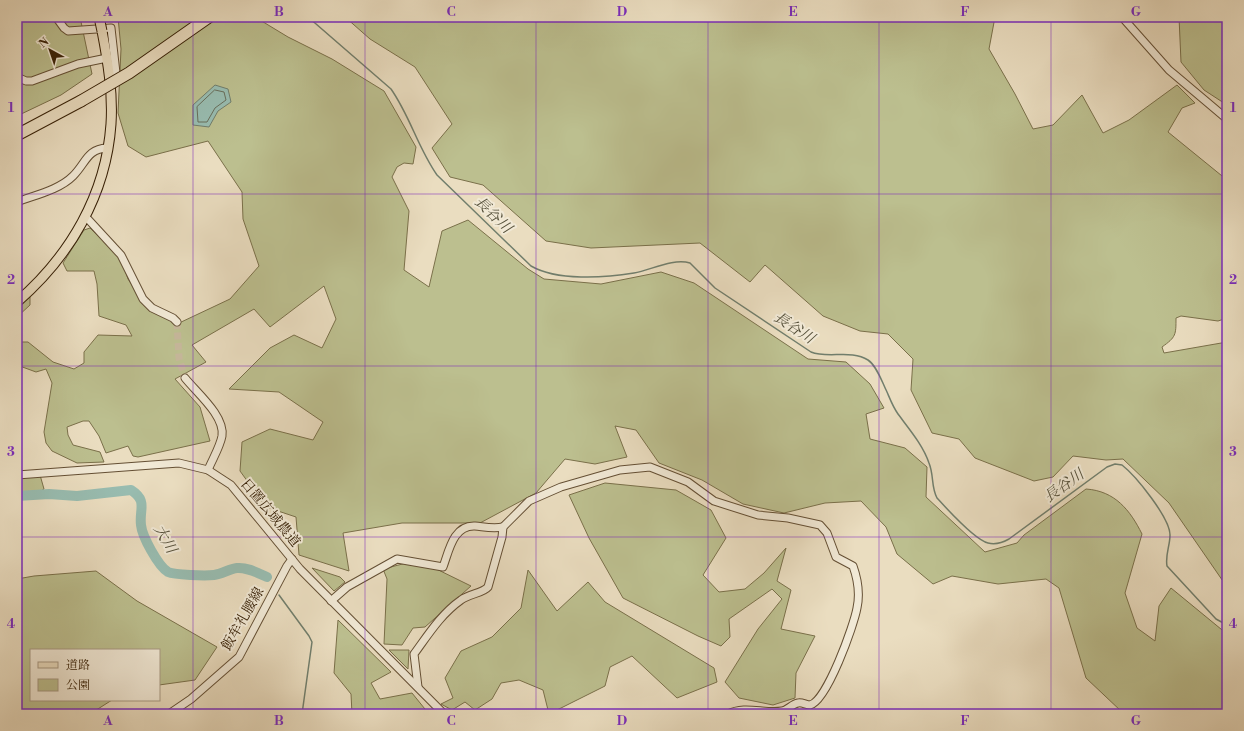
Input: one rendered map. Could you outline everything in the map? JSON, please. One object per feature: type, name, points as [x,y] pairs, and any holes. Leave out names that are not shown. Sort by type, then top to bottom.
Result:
[{"type":"highway","points":[[17,135],[81,102],[129,73],[210,17]]},
{"type":"main road","points":[[17,302],[57,262],[86,217],[101,178],[108,148],[111,125],[110,77],[100,17]]},
{"type":"street","points":[[56,17],[64,28],[68,30],[111,28],[116,74],[110,77]]},
{"type":"street","points":[[1122,17],[1170,70],[1227,119]]},
{"type":"street","points":[[17,77],[26,81],[32,81],[78,64],[107,58]]},
{"type":"street","points":[[17,202],[62,184],[78,171],[90,153],[97,149],[108,148]]},
{"type":"street","points":[[86,217],[124,259],[143,299],[152,308],[173,318],[177,322]]},
{"type":"street","points":[[185,378],[215,411],[221,426],[221,441],[208,470]]},
{"type":"street","name":"日置広域農道","points":[[17,475],[179,463],[208,470],[221,477],[236,490],[292,559],[331,601],[444,714]]},
{"type":"street","points":[[331,601],[347,587],[397,559],[443,567],[455,536],[460,530],[472,526],[493,529],[503,527],[529,501],[561,486],[620,470],[650,467],[688,482],[714,501],[758,515],[788,518],[820,525],[827,533],[836,557],[853,566],[858,580],[858,607],[848,637],[828,684],[814,703],[809,705],[799,703],[782,711],[746,709],[735,710],[728,714]]},
{"type":"street","points":[[418,687],[414,654],[432,629],[452,607],[470,594],[486,590],[502,538],[503,527]]},
{"type":"street","name":"飯牟礼腰線","points":[[169,714],[191,699],[239,657],[292,559]]},
{"type":"green space","points":[[17,17],[80,17],[92,74],[61,95],[17,116]]},
{"type":"green space","points":[[118,17],[255,17],[288,37],[332,59],[384,91],[416,147],[413,164],[404,163],[397,167],[392,177],[409,211],[404,270],[429,287],[442,231],[468,220],[528,269],[544,279],[601,284],[661,272],[694,283],[808,359],[846,362],[870,384],[884,408],[866,414],[870,439],[905,448],[927,467],[926,497],[985,552],[1017,543],[1024,535],[1086,489],[1105,494],[1113,498],[1127,510],[1142,534],[1125,593],[1137,628],[1155,641],[1159,606],[1171,588],[1227,634],[1227,714],[1138,714],[1122,712],[1086,678],[1059,588],[1046,579],[998,584],[952,576],[933,584],[897,554],[886,527],[861,501],[825,503],[784,513],[743,504],[702,480],[659,463],[636,430],[615,426],[627,457],[595,464],[565,459],[536,493],[480,523],[402,523],[343,533],[349,571],[299,555],[296,517],[266,507],[240,471],[242,442],[270,429],[313,440],[323,422],[279,392],[229,389],[270,348],[294,335],[322,348],[336,319],[324,286],[270,327],[254,309],[192,345],[206,362],[175,379],[200,407],[210,441],[138,457],[133,456],[128,446],[106,453],[99,436],[89,421],[83,421],[67,427],[68,435],[73,445],[100,452],[104,462],[77,463],[52,451],[46,443],[44,432],[52,383],[46,369],[36,372],[17,365],[17,342],[28,342],[53,362],[74,369],[84,363],[84,352],[98,335],[132,336],[126,325],[99,316],[97,284],[94,271],[67,271],[63,263],[84,230],[90,228],[121,258],[128,279],[147,307],[177,324],[230,299],[259,266],[243,219],[242,192],[208,141],[146,157],[128,146],[118,113],[121,49]]},
{"type":"green space","points":[[345,17],[995,17],[989,49],[1033,129],[1053,125],[1082,95],[1103,133],[1129,120],[1177,85],[1195,103],[1182,108],[1168,132],[1227,180],[1227,318],[1218,321],[1181,316],[1176,318],[1176,328],[1173,338],[1162,347],[1164,353],[1227,342],[1227,587],[1169,503],[1123,459],[1106,460],[1073,456],[1053,477],[1034,481],[975,458],[959,439],[932,433],[911,390],[913,359],[888,334],[860,331],[823,316],[765,265],[750,282],[700,243],[591,248],[546,241],[483,185],[450,177],[432,148],[452,124],[415,67],[370,39]]},
{"type":"green space","points":[[1179,17],[1227,17],[1227,105],[1204,90],[1181,62]]},
{"type":"green space","points":[[30,297],[30,305],[17,317],[17,307]]},
{"type":"green space","points":[[17,475],[40,475],[44,489],[41,491],[17,493]]},
{"type":"green space","points":[[605,483],[676,490],[711,510],[726,538],[703,575],[719,592],[745,589],[764,573],[786,548],[777,581],[791,590],[781,629],[815,636],[796,673],[795,698],[773,705],[739,698],[725,682],[758,629],[782,599],[772,589],[729,619],[730,637],[721,646],[623,598],[589,538],[569,495]]},
{"type":"green space","points":[[418,560],[471,586],[425,627],[413,628],[402,645],[384,644],[387,579],[383,569]]},
{"type":"green space","points":[[312,568],[340,577],[345,582],[334,591]]},
{"type":"green space","points":[[528,570],[557,611],[588,582],[605,602],[714,668],[717,682],[677,698],[632,656],[610,667],[605,686],[549,714],[543,690],[519,680],[501,683],[492,699],[475,710],[465,702],[452,710],[441,704],[453,698],[445,678],[461,651],[492,637],[521,608]]},
{"type":"green space","points":[[96,571],[137,601],[217,647],[195,680],[160,685],[160,649],[30,649],[30,701],[110,701],[90,714],[17,714],[17,579],[34,576]]},
{"type":"green space","points":[[338,620],[391,672],[371,683],[380,699],[412,693],[429,714],[352,714],[351,694],[334,673]]},
{"type":"green space","points":[[389,650],[409,650],[408,669]]},
{"type":"water","points":[[215,85],[228,89],[231,102],[218,111],[209,127],[193,125],[193,105]]},
{"type":"waterway","name":"長谷川","points":[[308,17],[391,89],[404,110],[424,154],[437,175],[531,266],[554,274],[595,277],[641,272],[669,263],[690,263],[715,288],[811,352],[825,355],[847,354],[868,360],[877,370],[896,411],[923,450],[931,467],[934,490],[937,498],[954,516],[982,541],[994,544],[1004,542],[1107,467],[1115,464],[1122,465],[1135,478],[1159,508],[1169,528],[1170,535],[1167,566],[1216,619],[1227,625]]},
{"type":"waterway","name":"大川","points":[[17,496],[49,494],[77,496],[131,490],[136,494],[141,502],[141,525],[147,543],[160,564],[168,572],[183,575],[210,575],[245,568],[267,577]]},
{"type":"waterway","points":[[279,595],[312,642],[302,714]]},
{"type":"tunnel","points":[[177,322],[179,358],[185,378]]}]
